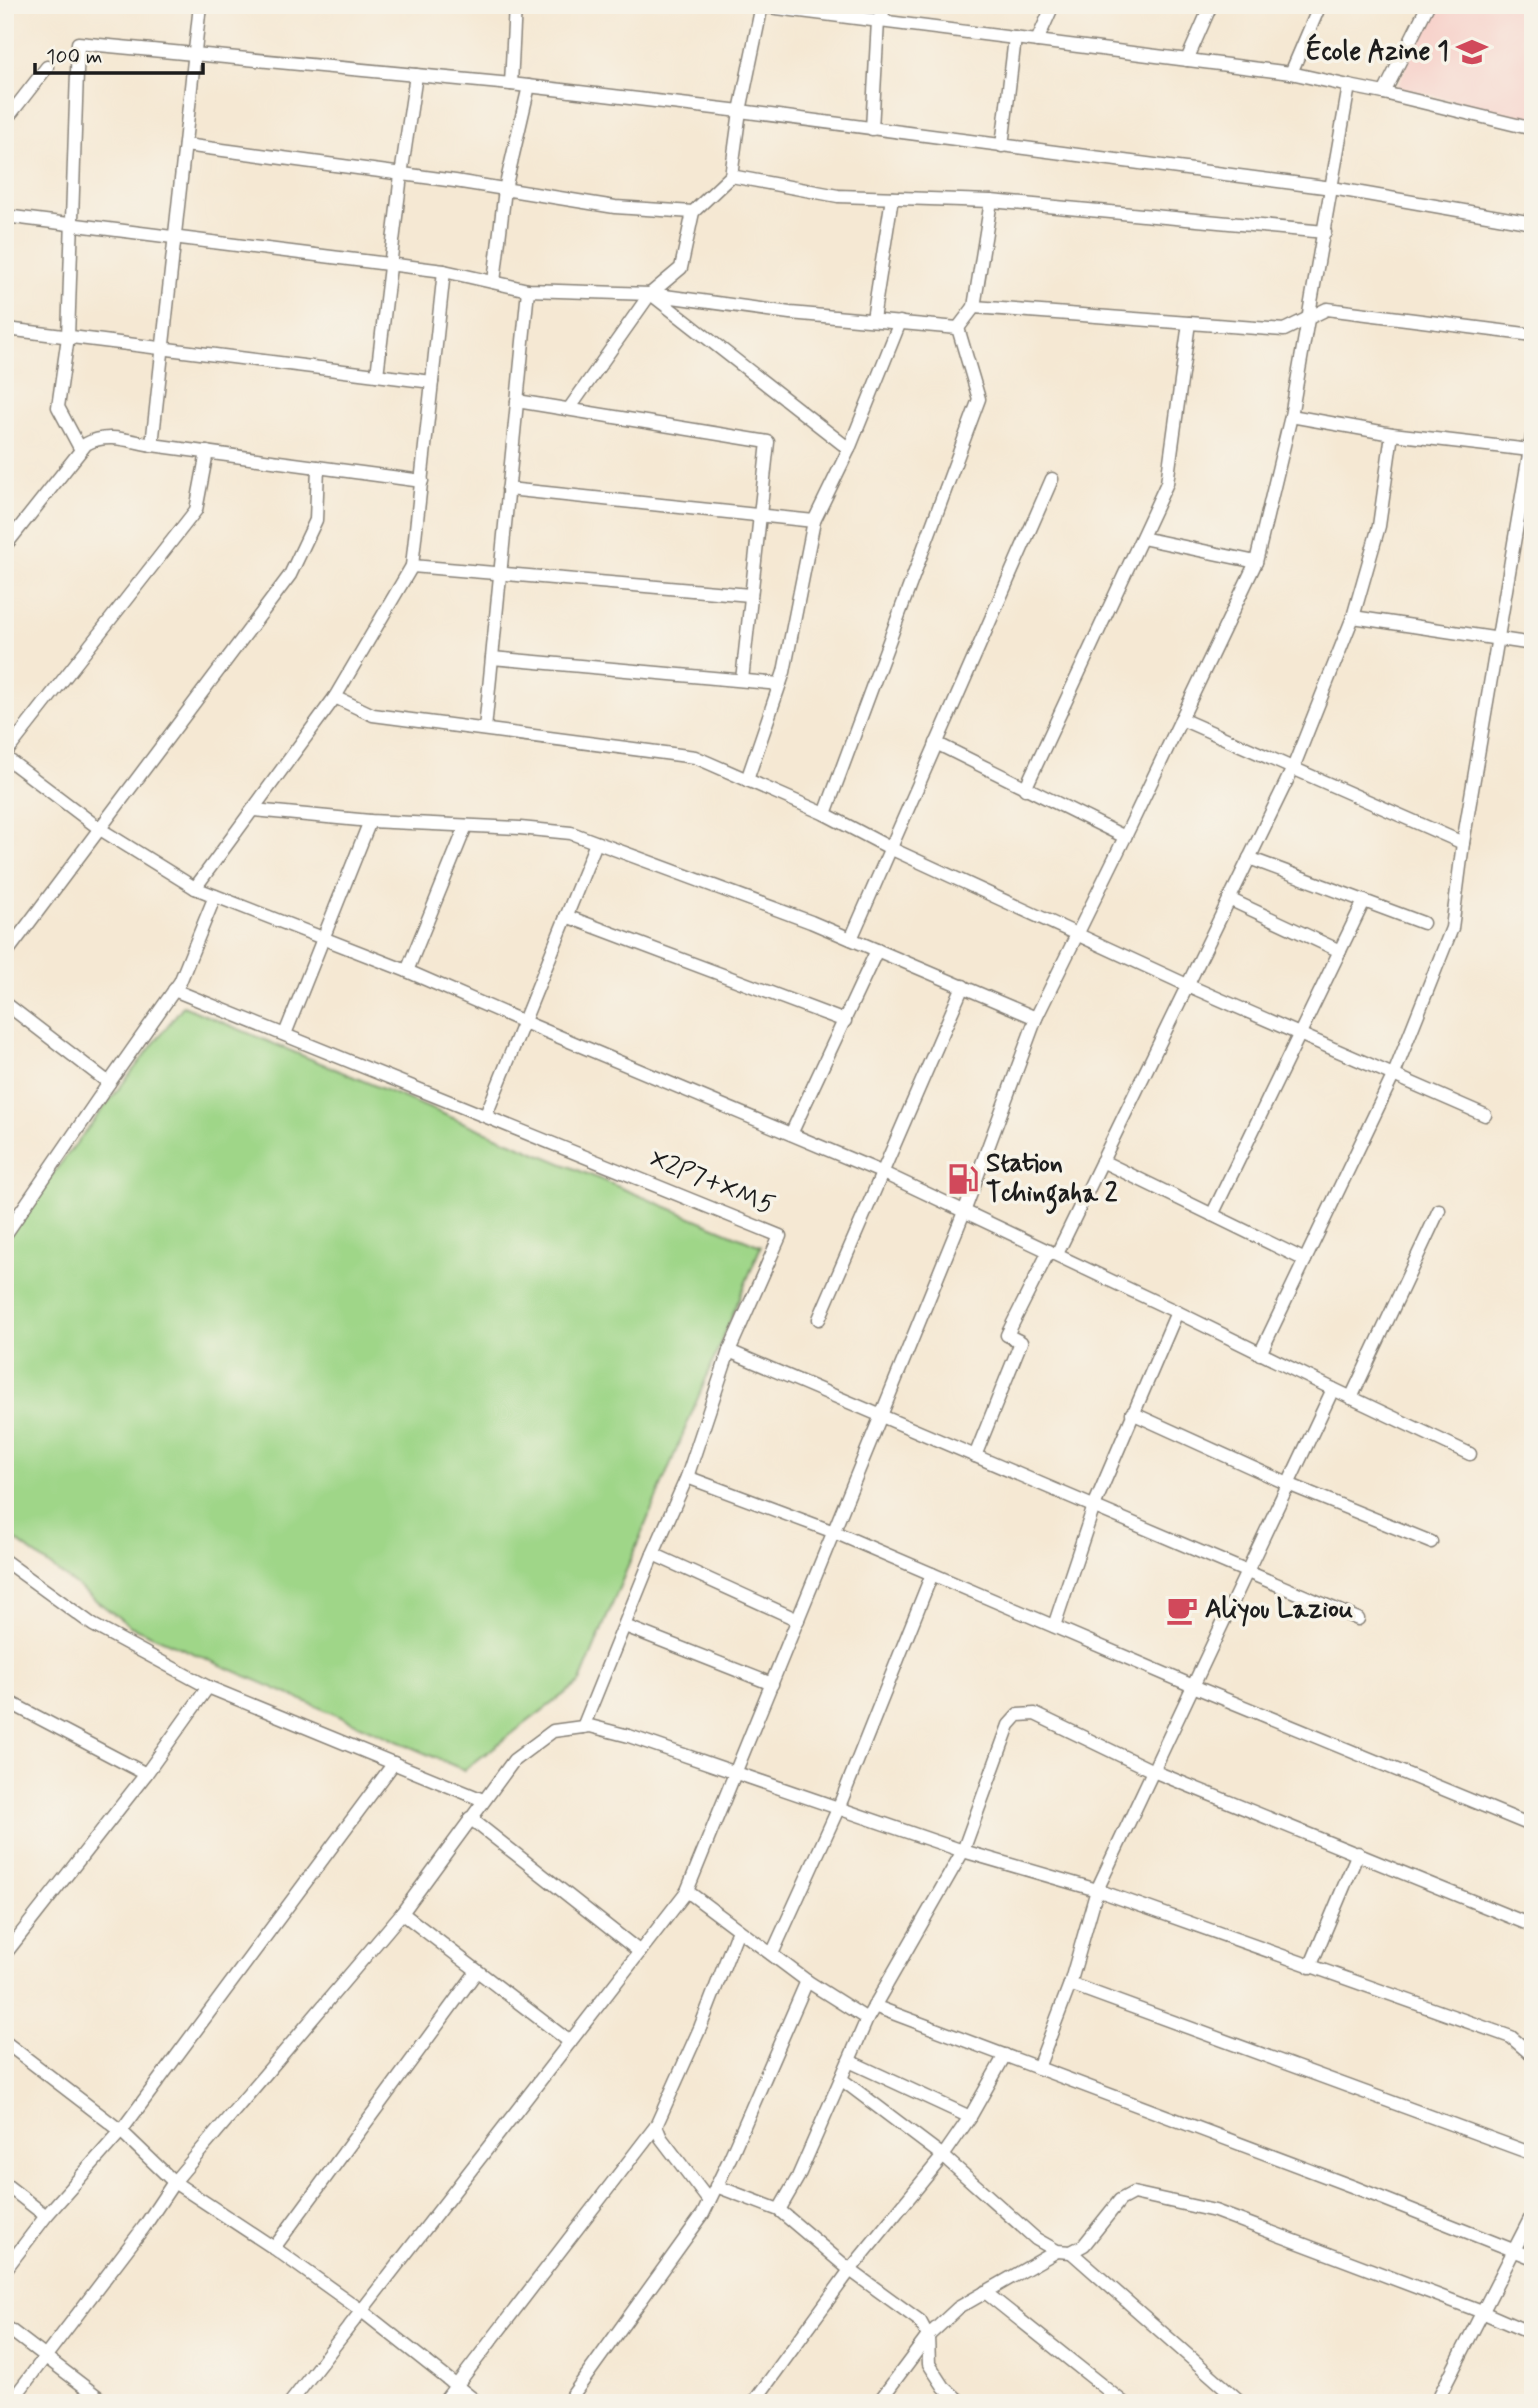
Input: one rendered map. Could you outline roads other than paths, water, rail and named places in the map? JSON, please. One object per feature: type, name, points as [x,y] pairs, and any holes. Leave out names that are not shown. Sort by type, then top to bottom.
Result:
[{"type":"street","points":[[152,445],[200,5]]},
{"type":"street","points":[[511,84],[515,5]]},
{"type":"street","points":[[872,129],[878,21],[887,5]]},
{"type":"street","points":[[1037,41],[1054,5]]},
{"type":"street","points":[[1187,60],[1211,5]]},
{"type":"street","points":[[1291,73],[1320,5]]},
{"type":"street","points":[[1384,93],[1428,5]]},
{"type":"street","points":[[569,409],[650,294],[681,268],[693,212],[731,176],[759,6],[1291,73],[1533,129]]},
{"type":"street","points":[[1002,146],[1015,38]]},
{"type":"street","points":[[81,450],[58,407],[68,337],[78,43],[511,84],[740,111],[1332,188],[1533,223]]},
{"type":"street","points":[[5,121],[47,66]]},
{"type":"street","points":[[377,375],[416,75]]},
{"type":"street","points":[[494,282],[505,189],[529,86]]},
{"type":"street","points":[[290,2403],[687,1891],[964,1212],[1036,1018],[1256,562],[1291,416],[1349,86]]},
{"type":"street","points":[[185,145],[505,189],[615,207],[693,212]]},
{"type":"street","points":[[731,176],[838,196],[991,201],[1325,232]]},
{"type":"street","points":[[873,319],[892,198]]},
{"type":"street","points":[[958,328],[974,307],[991,201]]},
{"type":"street","points":[[5,216],[444,271],[528,290],[650,294],[790,313],[958,328]]},
{"type":"street","points":[[195,888],[335,697],[412,566],[444,271]]},
{"type":"street","points":[[485,729],[528,290]]},
{"type":"street","points":[[650,294],[849,449]]},
{"type":"street","points":[[974,307],[1284,330],[1327,309],[1533,335]]},
{"type":"street","points":[[747,780],[780,684],[814,521],[849,449],[900,322]]},
{"type":"street","points":[[1025,789],[1167,483],[1189,323]]},
{"type":"street","points":[[825,814],[979,398],[958,328]]},
{"type":"street","points":[[5,331],[6,329],[432,382]]},
{"type":"street","points":[[517,401],[768,442],[742,680]]},
{"type":"street","points":[[1291,416],[1392,434],[1530,450]]},
{"type":"street","points":[[1260,1354],[1394,1074],[1452,928],[1463,843],[1533,431]]},
{"type":"street","points":[[975,1456],[1021,1342],[1007,1335],[1102,1161],[1293,768],[1353,617],[1379,526],[1392,434]]},
{"type":"street","points":[[5,546],[86,443],[97,438],[106,437],[422,481]]},
{"type":"street","points":[[207,452],[196,510],[5,755],[100,829],[195,888],[407,971],[881,1172],[1053,1252],[1470,1454]]},
{"type":"street","points":[[5,955],[290,575],[316,520],[318,467]]},
{"type":"street","points":[[851,939],[1052,480]]},
{"type":"street","points":[[508,489],[814,521]]},
{"type":"street","points":[[1142,538],[1256,562]]},
{"type":"street","points":[[412,566],[750,595]]},
{"type":"street","points":[[1353,617],[1533,644]]},
{"type":"street","points":[[492,658],[780,684]]},
{"type":"street","points":[[335,697],[373,715],[695,757],[825,814],[892,849],[1187,985],[1485,1115]]},
{"type":"street","points":[[1181,719],[1463,843]]},
{"type":"street","points":[[936,743],[1125,836]]},
{"type":"street","points":[[254,810],[370,821],[572,833],[851,939],[1036,1018]]},
{"type":"street","points":[[285,1034],[370,821]]},
{"type":"street","points":[[407,971],[466,826]]},
{"type":"street","points":[[486,1115],[596,843]]},
{"type":"street","points":[[1249,858],[1423,923]]},
{"type":"street","points":[[7,1231],[180,982],[215,896]]},
{"type":"street","points":[[1229,899],[1340,951]]},
{"type":"street","points":[[1213,1215],[1364,901]]},
{"type":"street","points":[[566,916],[845,1021]]},
{"type":"street","points":[[791,1134],[877,950]]},
{"type":"street","points":[[820,1319],[963,986]]},
{"type":"street","name":"X2P7+XM5","points":[[174,990],[780,1236],[729,1351],[687,1477],[583,1727]]},
{"type":"street","points":[[5,1003],[109,1083]]},
{"type":"street","points":[[1102,1161],[1305,1260]]},
{"type":"street","points":[[1350,1398],[1438,1210]]},
{"type":"street","points":[[1054,1626],[1094,1506],[1177,1312]]},
{"type":"street","points":[[729,1351],[1358,1619]]},
{"type":"street","points":[[1038,2068],[1070,1984],[1097,1890],[1333,1389]]},
{"type":"street","points":[[1132,1413],[1288,1484],[1431,1542]]},
{"type":"street","points":[[687,1477],[834,1532],[1193,1686],[1533,1826]]},
{"type":"street","points":[[653,1554],[798,1620]]},
{"type":"street","points":[[5,1561],[93,1625],[208,1687],[483,1800]]},
{"type":"street","points":[[772,1954],[838,1809],[932,1574]]},
{"type":"street","points":[[625,1626],[772,1685]]},
{"type":"street","points":[[5,1954],[146,1774],[208,1687]]},
{"type":"street","points":[[5,1700],[146,1774]]},
{"type":"street","points":[[779,2210],[798,2178],[867,2019],[963,1851],[1009,1725],[1018,1715],[1035,1714],[1153,1771],[1533,1926]]},
{"type":"street","points":[[10,2403],[144,2227],[174,2182],[402,1913],[514,1760],[554,1731],[590,1726],[629,1736],[963,1851],[1097,1890],[1511,2037],[1533,2056]]},
{"type":"street","points":[[5,2270],[46,2216],[121,2132],[394,1763]]},
{"type":"street","points":[[470,1818],[640,1952]]},
{"type":"street","points":[[1310,1967],[1357,1853]]},
{"type":"street","points":[[687,1891],[807,1981],[867,2019]]},
{"type":"street","points":[[402,1913],[570,2042]]},
{"type":"street","points":[[443,2403],[656,2126],[700,2028],[738,1930]]},
{"type":"street","points":[[274,2248],[477,1971]]},
{"type":"street","points":[[567,2403],[703,2214],[807,1981]]},
{"type":"street","points":[[1070,1984],[1533,2154]]},
{"type":"street","points":[[874,2006],[1354,2187],[1533,2258]]},
{"type":"street","points":[[5,2042],[121,2132],[174,2182],[274,2248],[362,2311],[478,2403]]},
{"type":"street","points":[[753,2403],[850,2270],[943,2156],[970,2117],[1005,2055]]},
{"type":"street","points":[[849,2061],[970,2117]]},
{"type":"street","points":[[841,2079],[943,2156],[1035,2239],[1057,2251],[1071,2252],[1084,2245],[1120,2200],[1133,2193],[1214,2211],[1482,2312],[1533,2334]]},
{"type":"street","points":[[656,2126],[709,2201]]},
{"type":"street","points":[[5,2184],[46,2216]]},
{"type":"street","points":[[716,2186],[779,2210],[850,2270],[920,2321],[928,2336],[929,2364],[944,2387],[962,2403]]},
{"type":"street","points":[[1436,2403],[1533,2213]]},
{"type":"street","points":[[877,2403],[928,2336],[958,2308],[1057,2251]]},
{"type":"street","points":[[1071,2252],[1235,2400]]},
{"type":"street","points":[[985,2292],[1124,2403]]},
{"type":"street","points":[[5,2326],[106,2403]]},
{"type":"place","name":"École Azine 1","points":[[1472,52]]},
{"type":"place","name":"Station Tchingaha 2","points":[[963,1179]]},
{"type":"place","name":"Aliyou Laziou","points":[[1182,1610]]}]
